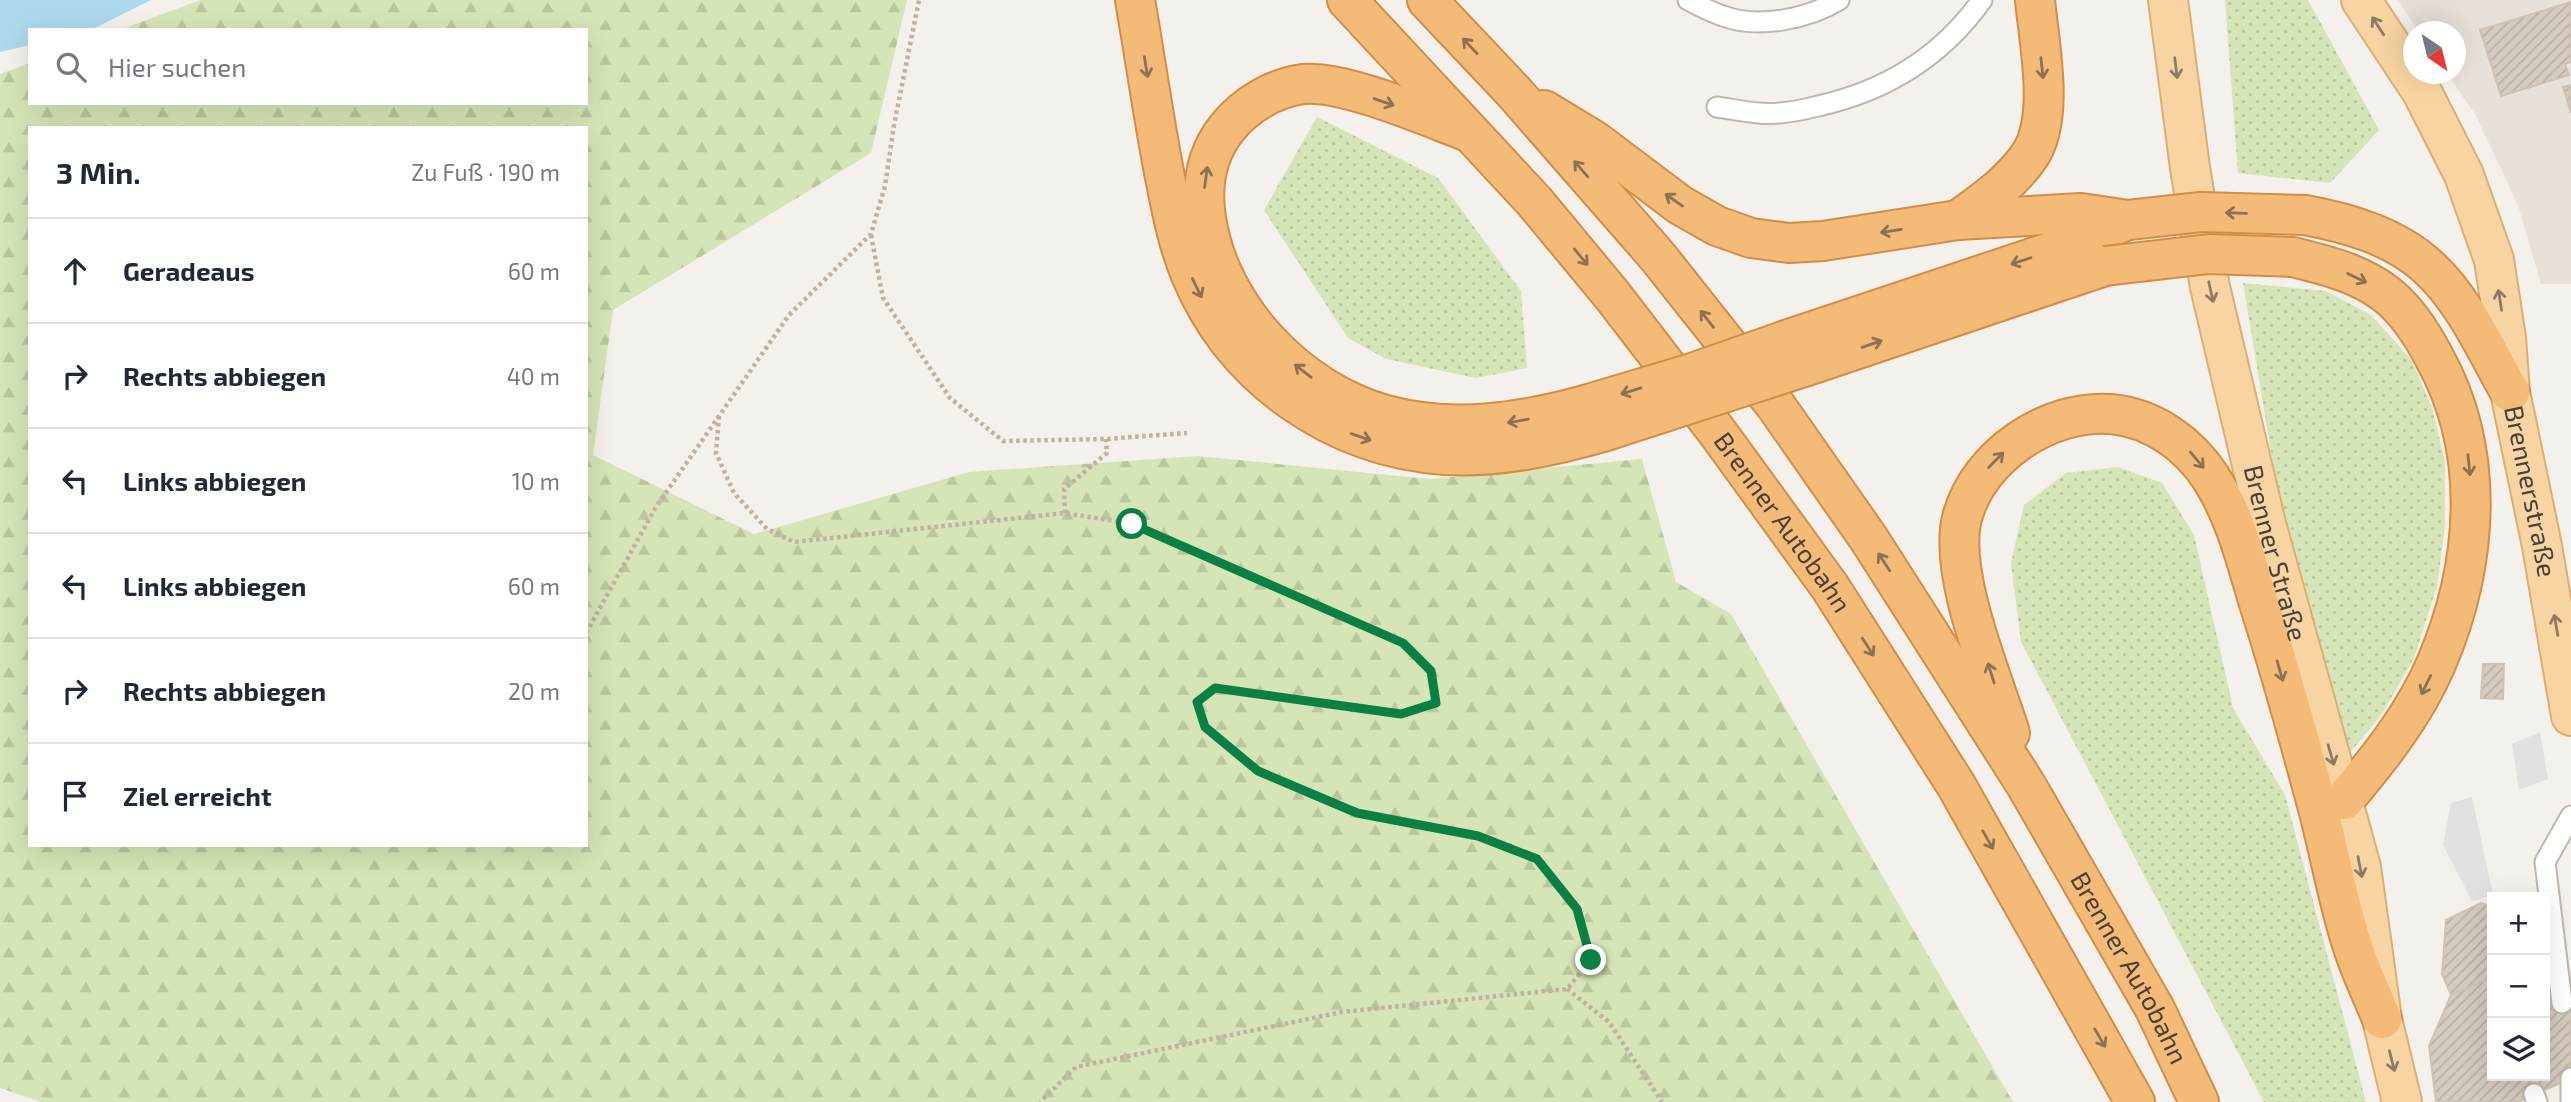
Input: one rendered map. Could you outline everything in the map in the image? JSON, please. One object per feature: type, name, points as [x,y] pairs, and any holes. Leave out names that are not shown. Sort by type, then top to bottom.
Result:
[{"type":"highway","points":[[1135,0],[1159,150],[1171,211],[1183,253],[1191,275],[1214,319],[1248,363],[1266,381],[1325,421],[1374,441],[1415,451],[1463,455],[1509,452],[1557,444],[1596,418]]},
{"type":"highway","name":"Brenner Autobahn","points":[[1347,0],[1534,201],[1612,295],[1718,433],[1830,587],[1956,785],[2135,1102]]},
{"type":"highway","name":"Brenner Autobahn","points":[[1427,0],[1514,92],[1658,257],[1776,406],[1869,539],[2026,785],[2155,1009],[2199,1102]]},
{"type":"highway","points":[[1958,220],[1992,195],[2032,152],[2042,119],[2044,90],[2035,0]]},
{"type":"highway","points":[[1471,133],[1353,91],[1328,85],[1304,84],[1265,97],[1233,120],[1217,141],[1207,165],[1205,210],[1215,258],[1239,302],[1263,336],[1278,351],[1326,388],[1371,410],[1423,422],[1472,425],[1596,418],[1798,352],[2090,239],[2128,220],[2201,212],[2305,215],[2337,221],[2394,243],[2427,266],[2450,292],[2510,392]]},
{"type":"highway","points":[[1514,92],[1595,141],[1689,210],[1717,226],[1751,238],[1789,243],[1823,241],[1958,220],[2209,254],[2293,257],[2338,269],[2386,294],[2422,334],[2443,373],[2463,424],[2470,467],[2471,538],[2454,613],[2437,663],[2419,699],[2396,735],[2344,800]]},
{"type":"highway","points":[[2026,785],[1969,604],[1959,547],[1962,517],[1986,471],[1998,457],[2027,436],[2061,421],[2075,418],[2110,414],[2142,421],[2188,450],[2212,480],[2223,500],[2244,554],[2274,650],[2319,812],[2351,943],[2382,1019]]},
{"type":"main road","name":"Brenner Straße","points":[[2168,0],[2190,168],[2210,287],[2266,524],[2361,867],[2382,1019],[2402,1102]]},
{"type":"main road","points":[[2361,0],[2422,92],[2465,175],[2494,260],[2506,338],[2510,392]]},
{"type":"main road","name":"Brennerstraße","points":[[2510,392],[2542,546],[2571,716]]},
{"type":"lane","points":[[1688,0],[1724,17],[1753,22],[1783,19],[1823,10],[1839,0]]},
{"type":"lane","points":[[1717,107],[1761,113],[1793,112],[1866,93],[1896,79],[1925,60],[1950,39],[1982,0]]},
{"type":"lane","points":[[2562,1003],[2551,964],[2545,862],[2571,816]]},
{"type":"lane","points":[[2571,1078],[2571,1102]]},
{"type":"path","points":[[919,0],[894,125],[885,186],[871,234],[883,298],[950,398],[1003,441],[1106,439],[1187,433]]},
{"type":"path","points":[[588,630],[656,507],[789,315],[871,234]]},
{"type":"path","points":[[719,416],[716,453],[734,493],[767,529],[794,542],[1065,513],[1132,524],[1403,643],[1431,671],[1436,703],[1401,714],[1215,688],[1197,702],[1205,727],[1258,771],[1357,813],[1478,836],[1537,859],[1577,909],[1591,960],[1567,989]]},
{"type":"path","points":[[1065,513],[1064,489],[1107,453],[1106,439]]},
{"type":"path","points":[[1040,1102],[1076,1067],[1342,1012],[1567,989],[1609,1022],[1662,1102]]},
{"type":"shaded area","points":[[2398,0],[2571,0],[2571,284],[2541,284],[2518,205],[2475,114],[2454,84],[2466,84],[2466,21],[2412,21]]},
{"type":"shaded area","points":[[2540,732],[2548,779],[2519,790],[2512,744]]},
{"type":"shaded area","points":[[2472,797],[2492,892],[2487,892],[2487,897],[2472,901],[2443,845],[2451,803]]},
{"type":"green space","points":[[200,0],[907,0],[871,153],[613,310],[593,455],[754,534],[969,472],[1198,456],[1429,479],[1642,459],[1676,582],[1731,614],[2013,1102],[41,1102],[0,1088],[0,74],[28,64],[28,105],[588,105],[588,28],[125,28]]},
{"type":"green space","points":[[2225,0],[2308,0],[2379,130],[2330,183],[2238,173]]},
{"type":"green space","points":[[1317,117],[1438,178],[1521,291],[1527,368],[1476,378],[1386,359],[1348,338],[1264,210]]},
{"type":"green space","points":[[2243,283],[2326,291],[2371,315],[2411,359],[2432,408],[2445,461],[2445,527],[2437,586],[2414,658],[2382,714],[2349,754],[2281,512]]},
{"type":"green space","points":[[2118,467],[2162,483],[2194,535],[2233,708],[2285,795],[2366,1102],[2264,1102],[2021,642],[2011,563],[2024,505],[2066,473]]},
{"type":"water","points":[[0,0],[151,0],[95,28],[28,28],[28,45],[0,52]]},
{"type":"building","points":[[2571,2],[2571,62],[2565,64],[2569,75],[2501,96],[2480,30]]},
{"type":"building","points":[[2571,85],[2571,113],[2563,87]]},
{"type":"building","points":[[2483,664],[2504,664],[2503,699],[2481,698]]},
{"type":"building","points":[[2481,903],[2487,905],[2487,979],[2451,995],[2442,974],[2446,920]]},
{"type":"building","points":[[2487,979],[2487,1081],[2550,1081],[2550,991],[2571,1011],[2571,1078],[2518,1102],[2436,1102],[2429,1046],[2451,995]]},
{"type":"route","points":[[1132,524],[1403,643],[1431,671],[1436,703],[1401,714],[1215,688],[1197,702],[1205,727],[1258,771],[1357,813],[1478,836],[1537,859],[1577,909],[1591,960]]}]
